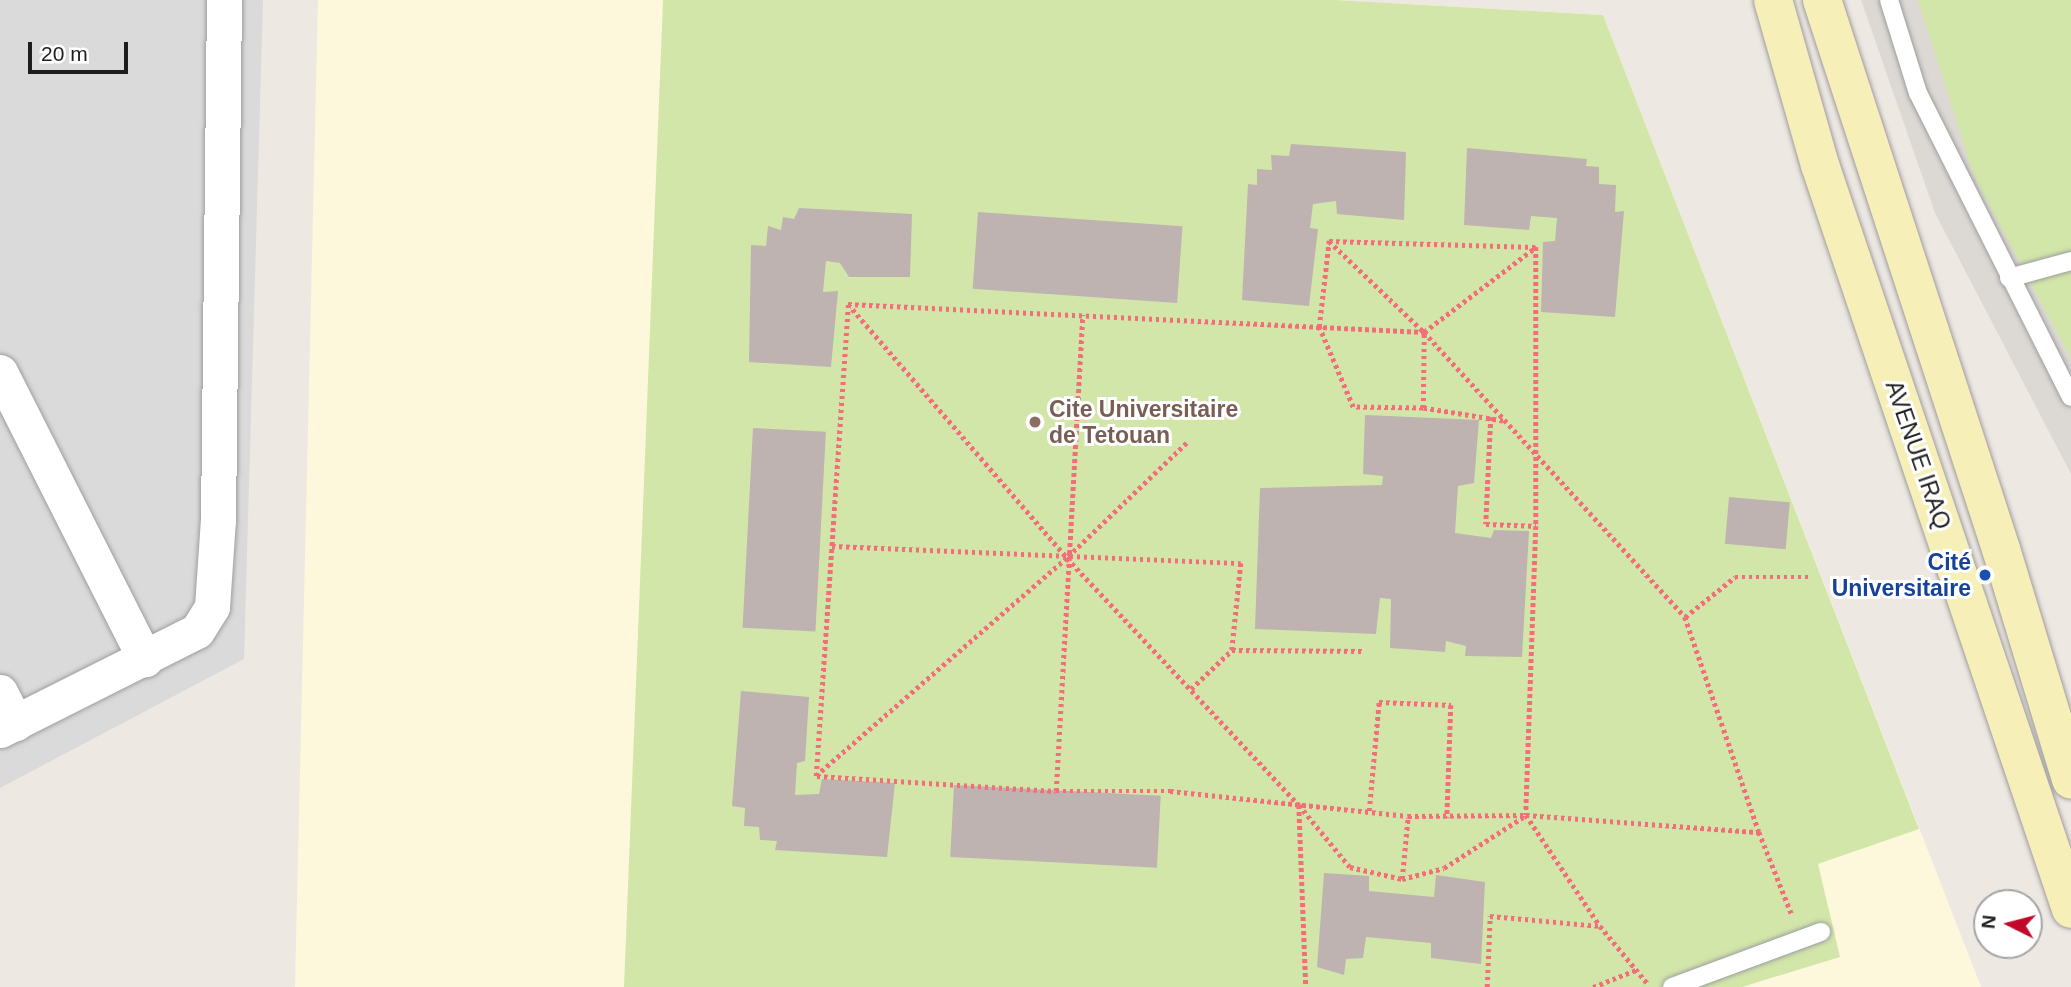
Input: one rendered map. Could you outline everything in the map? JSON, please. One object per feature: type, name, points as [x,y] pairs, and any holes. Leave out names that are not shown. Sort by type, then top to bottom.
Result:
[{"type":"street","points":[[0,692],[8,727],[197,631],[207,619],[215,591],[224,0]]},
{"type":"street","name":"AVENUE IRAQ","points":[[1773,0],[1820,165],[2071,909]]},
{"type":"street","points":[[1822,0],[2001,549],[2071,780]]},
{"type":"street","points":[[0,372],[11,421],[145,659]]},
{"type":"lane","points":[[1889,0],[1918,93],[2071,397]]},
{"type":"lane","points":[[2009,278],[2071,261]]},
{"type":"lane","points":[[1672,987],[1821,932]]},
{"type":"path","points":[[1329,241],[1536,247]]},
{"type":"path","points":[[1329,241],[1319,327],[1353,407],[1423,408],[1491,417],[1506,422]]},
{"type":"path","points":[[1329,241],[1424,332],[1685,617],[1759,832],[1800,939]]},
{"type":"path","points":[[848,304],[1424,332],[1536,247]]},
{"type":"path","points":[[1536,247],[1536,526],[1525,815],[1600,926],[1651,987]]},
{"type":"path","points":[[816,776],[848,304]]},
{"type":"path","points":[[848,304],[1067,558],[1298,805],[1350,867],[1402,879],[1444,868],[1525,815]]},
{"type":"path","points":[[1056,792],[1067,558],[1083,315]]},
{"type":"path","points":[[1423,408],[1424,332]]},
{"type":"path","points":[[1491,417],[1486,524],[1536,526]]},
{"type":"path","points":[[816,776],[1067,558],[1187,443]]},
{"type":"path","points":[[832,546],[1067,558],[1241,563],[1232,650],[1191,689]]},
{"type":"path","points":[[1685,617],[1735,577],[1810,576]]},
{"type":"path","points":[[1232,650],[1364,651]]},
{"type":"path","points":[[1369,811],[1378,702],[1451,705],[1447,818]]},
{"type":"path","points":[[816,776],[1056,792],[1170,791],[1408,816],[1447,818],[1525,815],[1759,832]]},
{"type":"path","points":[[1298,805],[1306,987]]},
{"type":"path","points":[[1402,879],[1408,816]]},
{"type":"path","points":[[1487,987],[1490,916],[1600,926]]},
{"type":"path","points":[[1593,987],[1636,970]]},
{"type":"shaded area","points":[[0,0],[263,0],[244,659],[0,788]]},
{"type":"shaded area","name":"Cite Universitaire de Tetouan","points":[[318,0],[1335,0],[1603,15],[1981,987],[295,987]]},
{"type":"shaded area","points":[[1861,0],[2071,0],[2071,474],[1935,213]]},
{"type":"green space","name":"Cite Universitaire de Tetouan","points":[[663,0],[1335,0],[1603,15],[1919,829],[1818,864],[1840,957],[1742,987],[624,987]]},
{"type":"green space","points":[[1918,0],[2071,0],[2071,359],[1974,176]]},
{"type":"building","points":[[1291,144],[1406,152],[1404,220],[1337,214],[1336,201],[1313,204],[1310,228],[1318,229],[1309,306],[1242,300],[1248,184],[1257,185],[1257,169],[1272,170],[1271,155],[1289,156]]},
{"type":"building","points":[[1467,148],[1587,159],[1586,166],[1599,167],[1599,184],[1616,185],[1615,212],[1624,211],[1615,317],[1541,312],[1543,242],[1555,241],[1557,218],[1531,216],[1529,230],[1464,225]]},
{"type":"building","points":[[799,208],[912,214],[910,277],[849,277],[840,263],[826,261],[823,292],[838,291],[831,367],[749,362],[751,245],[766,246],[768,226],[781,230],[783,217],[794,219]]},
{"type":"building","points":[[978,212],[1183,226],[1177,303],[973,289]]},
{"type":"building","points":[[1365,415],[1479,420],[1474,483],[1458,486],[1455,533],[1491,538],[1494,530],[1529,531],[1522,657],[1465,656],[1466,646],[1446,641],[1445,652],[1390,648],[1391,599],[1380,598],[1376,634],[1255,629],[1260,488],[1382,485],[1383,476],[1363,474]]},
{"type":"building","points":[[753,428],[826,432],[815,632],[743,628]]},
{"type":"building","points":[[1729,497],[1790,502],[1786,549],[1725,544]]},
{"type":"building","points":[[741,691],[809,697],[805,761],[797,763],[795,795],[819,794],[822,779],[895,783],[887,857],[775,850],[777,841],[760,840],[759,827],[744,826],[745,808],[732,806]]},
{"type":"building","points":[[954,785],[1161,796],[1157,868],[950,857]]},
{"type":"building","points":[[1324,873],[1369,876],[1369,891],[1434,897],[1436,875],[1485,882],[1481,964],[1431,958],[1431,943],[1366,937],[1363,958],[1346,959],[1344,975],[1317,967]]},
{"type":"place","name":"Cite Universitaire de Tetouan","points":[[1035,422]]},
{"type":"place","name":"Cité Universitaire","points":[[1985,575]]}]
